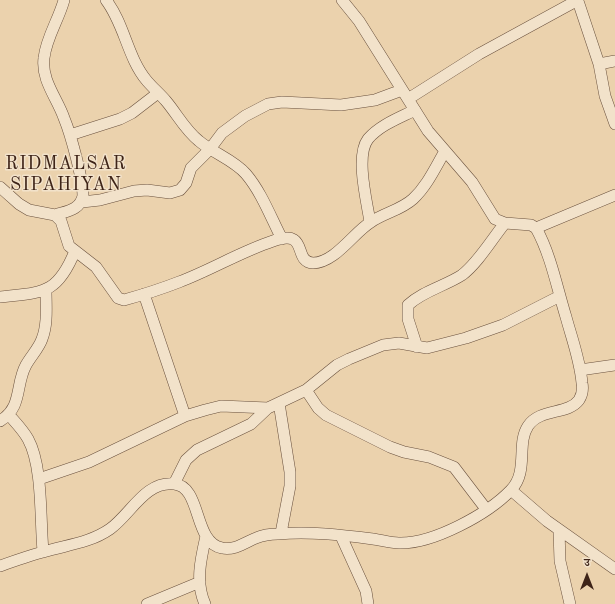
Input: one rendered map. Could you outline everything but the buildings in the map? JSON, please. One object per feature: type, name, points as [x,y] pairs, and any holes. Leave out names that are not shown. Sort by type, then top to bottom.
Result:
[{"type":"street","points":[[0,187],[19,204],[29,210],[55,215],[78,207],[82,202],[83,191],[70,135],[62,113],[47,83],[43,69],[44,57],[64,0]]},
{"type":"street","points":[[106,0],[114,11],[122,27],[137,68],[189,132],[210,149],[246,174],[282,239]]},
{"type":"street","points":[[0,566],[43,552],[95,538],[127,515],[148,491],[160,485],[174,484],[183,486],[189,493],[206,536],[214,545],[223,549],[234,548],[267,535],[281,533],[341,536],[400,543],[420,541],[443,534],[474,518],[511,490],[519,478],[526,429],[540,415],[574,405],[579,400],[582,392],[580,370],[556,280],[536,228],[531,224],[505,223],[495,220],[472,182],[428,131],[359,21],[342,0]]},
{"type":"street","points":[[82,202],[100,200],[134,191],[147,190],[170,193],[180,190],[186,183],[191,168],[229,128],[255,109],[268,104],[282,102],[327,105],[348,104],[405,94],[578,0],[599,64],[605,96],[615,124]]},
{"type":"street","points":[[599,64],[615,61]]},
{"type":"street","points":[[70,135],[120,120],[132,113],[158,93]]},
{"type":"street","points":[[370,222],[362,166],[362,152],[366,141],[384,126],[415,110]]},
{"type":"street","points":[[55,215],[61,221],[69,246],[96,267],[118,298],[124,300],[179,282],[229,259],[282,239],[292,238],[298,243],[303,259],[308,262],[314,263],[326,258],[344,247],[370,222],[400,208],[413,199],[428,181],[444,151]]},
{"type":"street","points":[[536,228],[615,195]]},
{"type":"street","points":[[417,347],[408,318],[408,305],[414,300],[449,283],[463,274],[471,267],[505,223]]},
{"type":"street","points":[[0,297],[46,290],[54,285],[67,270],[75,251]]},
{"type":"street","points":[[43,552],[39,479],[35,458],[29,440],[4,418],[14,408],[26,366],[42,339],[45,328],[46,290]]},
{"type":"street","points":[[144,294],[185,416]]},
{"type":"street","points":[[174,484],[186,460],[197,450],[251,424],[268,408],[306,390],[337,365],[369,350],[384,345],[399,344],[417,347],[434,347],[488,331],[560,296]]},
{"type":"street","points":[[580,370],[615,365]]},
{"type":"street","points":[[306,390],[318,408],[326,415],[390,447],[404,452],[429,457],[454,467],[486,509]]},
{"type":"street","points":[[279,403],[290,472],[290,486],[281,533]]},
{"type":"street","points":[[39,479],[89,462],[185,416],[221,406],[268,408]]},
{"type":"street","points":[[511,490],[559,531],[615,569]]},
{"type":"street","points":[[559,531],[560,561],[570,604]]},
{"type":"street","points":[[205,604],[200,582],[200,564],[206,536]]},
{"type":"street","points":[[341,536],[366,591],[368,604]]},
{"type":"street","points":[[147,604],[200,582]]},
{"type":"district","name":"RIDMALSAR SIPAHIYAN","points":[[66,174]]}]
